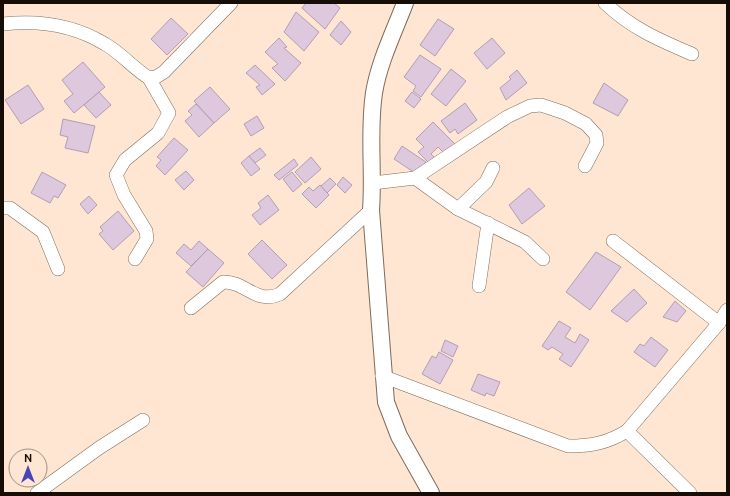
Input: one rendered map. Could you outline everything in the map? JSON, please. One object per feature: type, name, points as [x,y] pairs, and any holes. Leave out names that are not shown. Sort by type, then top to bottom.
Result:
[{"type":"street","points":[[149,78],[156,77],[164,72],[231,3]]},
{"type":"street","points":[[405,3],[378,76],[374,94],[372,116],[373,183],[371,210],[382,376],[386,402],[399,436],[431,493]]},
{"type":"street","points":[[605,3],[621,18],[636,28],[692,54]]},
{"type":"street","points":[[3,24],[46,23],[77,31],[105,44],[149,78],[169,113],[158,133],[124,160],[116,175],[124,195],[146,231],[147,239],[135,259]]},
{"type":"street","points":[[373,183],[415,178],[507,117],[530,106],[541,105],[565,112],[586,124],[596,135],[597,143],[585,166]]},
{"type":"street","points":[[458,208],[481,187],[493,168]]},
{"type":"street","points":[[415,178],[458,208],[524,242],[543,259]]},
{"type":"street","points":[[3,208],[10,208],[43,232],[58,269]]},
{"type":"street","points":[[191,308],[217,285],[223,282],[230,282],[264,298],[273,297],[280,294],[371,210]]},
{"type":"street","points":[[479,286],[488,223]]},
{"type":"street","points":[[613,241],[719,323]]},
{"type":"street","points":[[382,376],[568,446],[586,446],[610,441],[627,431],[719,323],[727,310]]},
{"type":"street","points":[[37,493],[99,448],[143,420]]},
{"type":"street","points":[[627,431],[690,493]]},
{"type":"building","points":[[306,3],[334,3],[340,8],[325,29],[302,8]]},
{"type":"building","points":[[296,12],[319,32],[304,51],[284,32]]},
{"type":"building","points":[[171,18],[188,34],[167,55],[151,39]]},
{"type":"building","points":[[438,19],[454,29],[435,56],[420,45]]},
{"type":"building","points":[[341,21],[351,32],[341,45],[330,35]]},
{"type":"building","points":[[279,38],[287,47],[284,48],[301,63],[285,81],[272,68],[278,64],[265,52]]},
{"type":"building","points":[[492,38],[505,53],[487,69],[474,53]]},
{"type":"building","points":[[420,55],[441,69],[421,97],[413,91],[416,86],[404,77]]},
{"type":"building","points":[[83,62],[105,87],[74,113],[64,101],[73,94],[62,80]]},
{"type":"building","points":[[255,65],[275,84],[262,95],[256,87],[260,85],[246,73]]},
{"type":"building","points":[[451,69],[466,81],[446,106],[431,94]]},
{"type":"building","points":[[517,70],[527,83],[506,100],[500,88],[511,79],[509,77]]},
{"type":"building","points":[[604,83],[628,100],[618,116],[593,103]]},
{"type":"building","points":[[28,85],[44,109],[21,124],[5,100]]},
{"type":"building","points":[[210,87],[230,109],[214,123],[194,101]]},
{"type":"building","points":[[99,92],[111,105],[96,118],[84,105]]},
{"type":"building","points":[[412,92],[421,99],[414,108],[405,101]]},
{"type":"building","points":[[465,103],[477,120],[458,134],[455,129],[450,133],[441,121]]},
{"type":"building","points":[[196,104],[214,123],[199,137],[185,121],[192,115],[188,111]]},
{"type":"building","points":[[257,116],[264,128],[251,136],[244,124]]},
{"type":"building","points":[[63,119],[95,126],[88,153],[65,148],[68,137],[60,135]]},
{"type":"building","points":[[433,122],[455,144],[445,154],[438,147],[431,154],[435,158],[429,163],[418,152],[424,147],[416,139]]},
{"type":"building","points":[[174,138],[188,150],[165,175],[156,166],[161,160],[157,157]]},
{"type":"building","points":[[402,146],[426,162],[418,175],[394,159]]},
{"type":"building","points":[[260,148],[266,155],[255,163],[249,156]]},
{"type":"building","points":[[249,156],[260,169],[251,176],[241,163]]},
{"type":"building","points":[[311,157],[321,169],[305,183],[295,172]]},
{"type":"building","points":[[294,159],[298,165],[279,180],[274,175]]},
{"type":"building","points":[[186,171],[194,180],[184,190],[175,180]]},
{"type":"building","points":[[42,172],[66,185],[58,198],[54,196],[50,203],[31,193]]},
{"type":"building","points":[[292,172],[302,184],[293,192],[283,179]]},
{"type":"building","points":[[343,177],[352,185],[345,193],[337,185]]},
{"type":"building","points":[[330,178],[336,184],[327,193],[321,186]]},
{"type":"building","points":[[320,185],[329,195],[316,208],[302,194],[309,187],[313,191]]},
{"type":"building","points":[[529,188],[545,206],[522,224],[509,205]]},
{"type":"building","points":[[268,195],[279,210],[260,225],[252,215],[261,208],[258,203]]},
{"type":"building","points":[[89,196],[97,205],[88,214],[80,204]]},
{"type":"building","points":[[118,211],[134,231],[113,250],[99,234],[103,231],[100,227]]},
{"type":"building","points":[[262,240],[287,265],[272,279],[248,254]]},
{"type":"building","points":[[199,241],[208,249],[191,266],[176,253],[184,244],[191,250]]},
{"type":"building","points":[[208,249],[224,263],[203,287],[186,272]]},
{"type":"building","points":[[596,252],[621,267],[590,310],[566,292]]},
{"type":"building","points":[[634,289],[647,303],[627,322],[611,311]]},
{"type":"building","points":[[675,301],[686,311],[677,322],[663,317]]},
{"type":"building","points":[[559,321],[571,328],[565,337],[575,343],[580,334],[589,340],[571,367],[559,359],[563,354],[552,347],[548,350],[542,346]]},
{"type":"building","points":[[651,337],[668,350],[655,367],[634,352],[640,344],[644,346]]},
{"type":"building","points":[[445,340],[458,346],[453,357],[441,351]]},
{"type":"building","points":[[439,352],[453,360],[440,384],[422,374],[432,356],[436,358]]},
{"type":"building","points":[[478,374],[500,382],[494,396],[486,393],[485,396],[471,390]]}]
